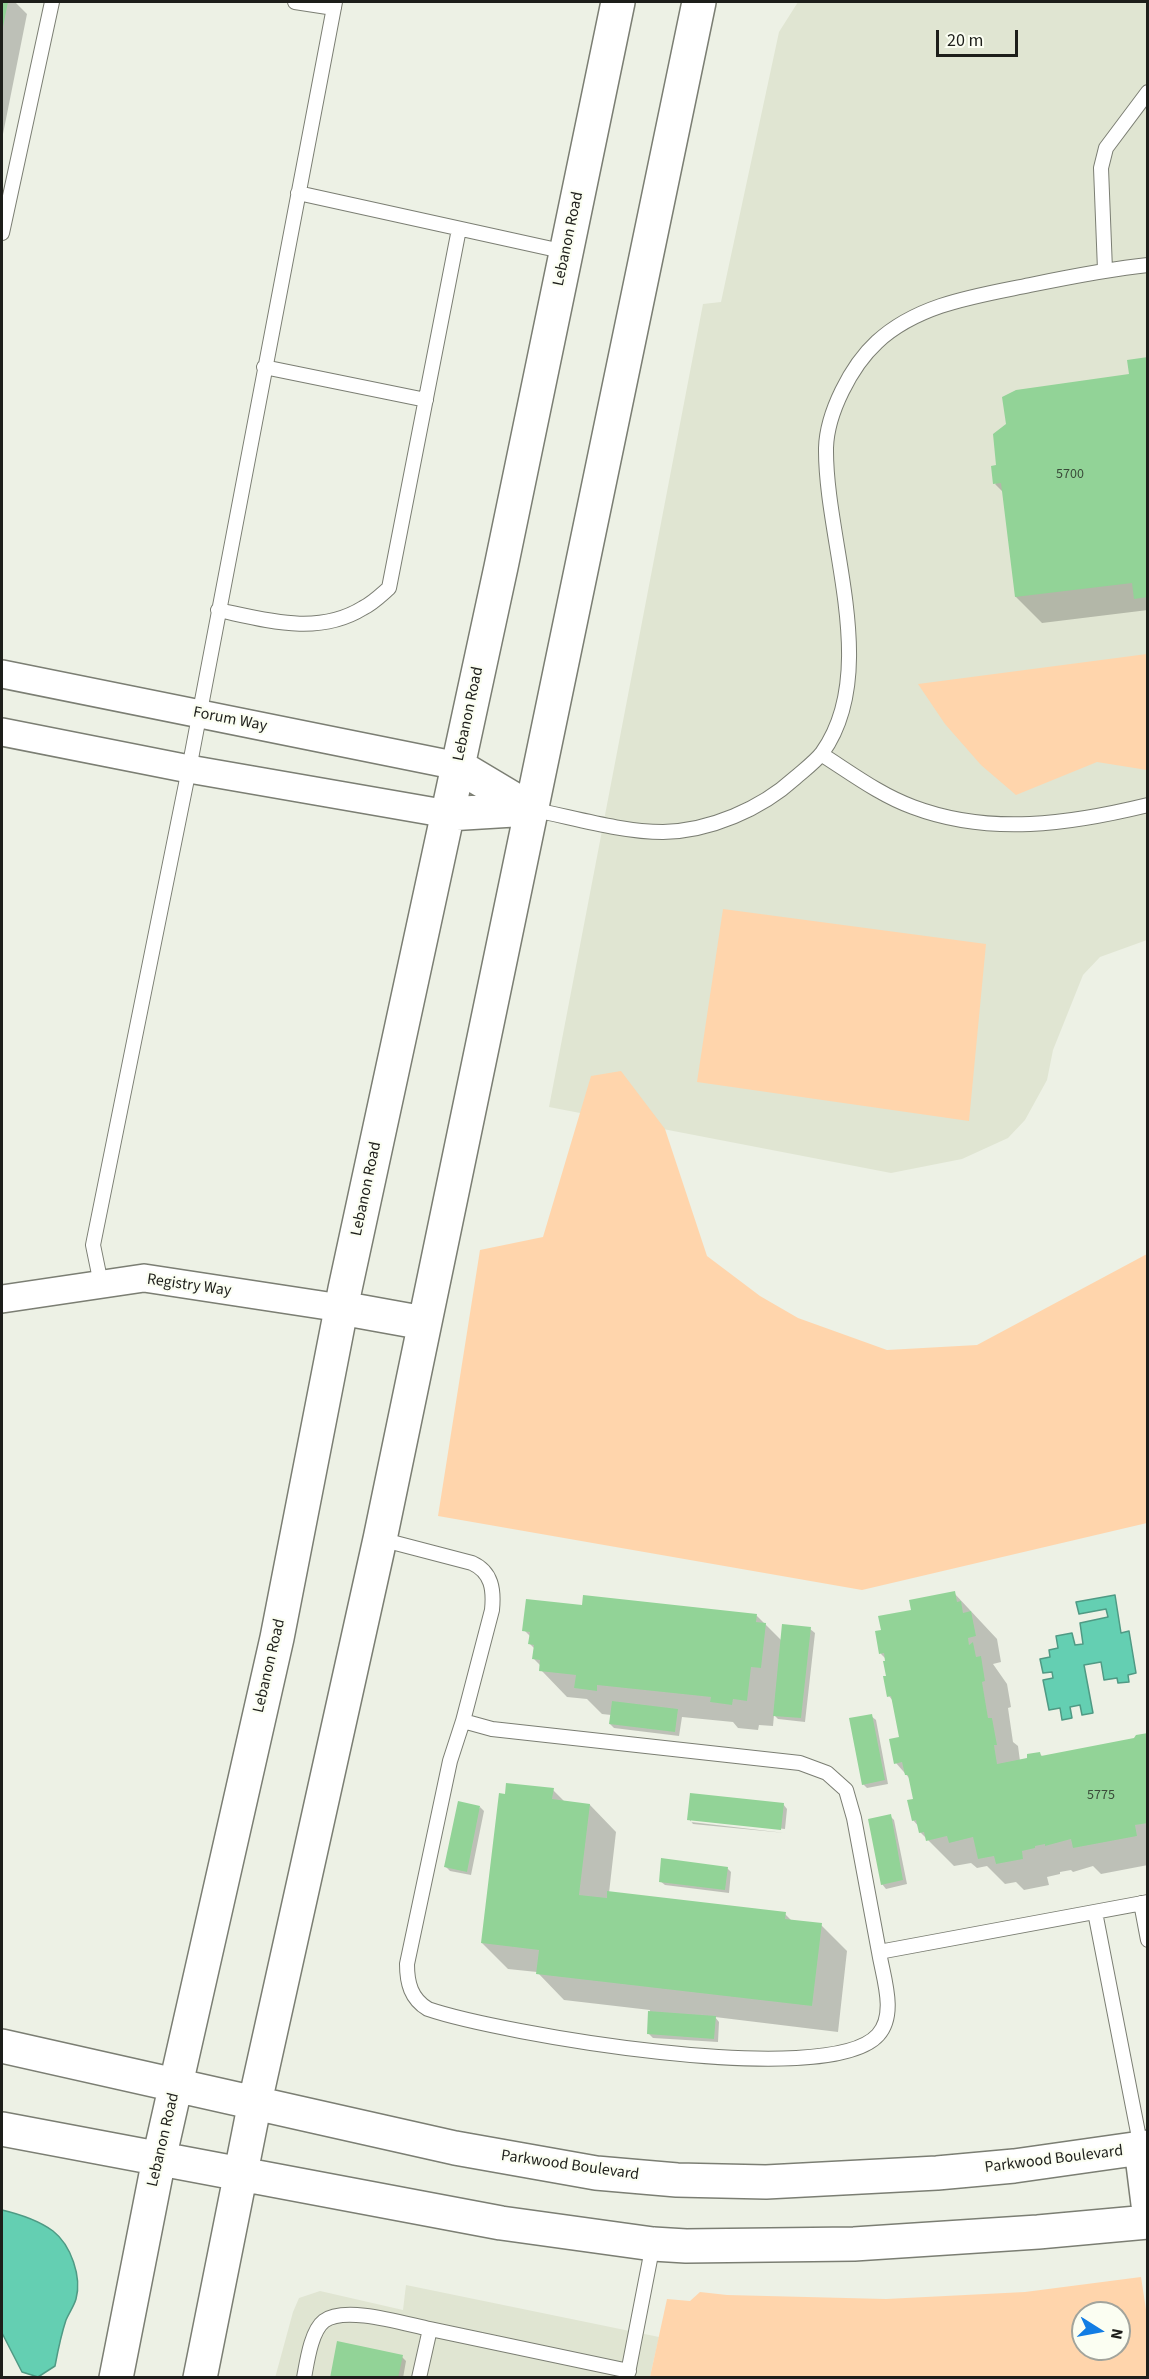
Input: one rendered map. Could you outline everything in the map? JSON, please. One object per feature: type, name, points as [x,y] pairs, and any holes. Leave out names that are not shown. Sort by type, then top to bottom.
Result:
[{"type":"main road","name":"Lebanon Road","points":[[116,2378],[159,2159],[277,1638],[341,1308],[448,814],[618,2]]},
{"type":"main road","points":[[200,2378],[255,2102],[380,1539],[699,2]]},
{"type":"main road","points":[[458,766],[530,809]]},
{"type":"main road","points":[[448,814],[530,809]]},
{"type":"main road","points":[[341,1308],[424,1323]]},
{"type":"main road","name":"Parkwood Boulevard","points":[[2,2046],[455,2148],[596,2173],[677,2180],[766,2182],[937,2174],[1144,2148]]},
{"type":"main road","points":[[2,2129],[501,2223],[653,2244],[686,2246],[854,2244],[1148,2222]]},
{"type":"main road","points":[[1144,2148],[1148,2204]]},
{"type":"street","name":"Forum Way","points":[[2,674],[458,766]]},
{"type":"street","points":[[2,732],[189,769],[448,814]]},
{"type":"street","name":"Registry Way","points":[[2,1299],[144,1278],[341,1308]]},
{"type":"lane","points":[[2,233],[52,2]]},
{"type":"lane","points":[[101,1284],[93,1245],[189,769],[334,4],[295,2]]},
{"type":"lane","points":[[1105,270],[1101,168],[1106,148],[1148,92]]},
{"type":"lane","points":[[298,193],[566,252]]},
{"type":"lane","points":[[218,610],[290,625],[335,621],[363,609],[389,588],[459,229]]},
{"type":"lane","points":[[530,809],[630,829],[664,832],[721,821],[756,807],[783,790],[821,754],[843,709],[849,653],[847,621],[828,485],[826,446],[833,417],[844,388],[859,363],[877,342],[928,310],[959,299],[1105,270],[1148,265]]},
{"type":"lane","points":[[264,367],[426,400]]},
{"type":"lane","points":[[821,754],[885,795],[912,807],[980,824],[1023,825],[1093,819],[1148,805]]},
{"type":"lane","points":[[380,1539],[472,1563],[480,1567],[490,1579],[492,1588],[492,1610],[463,1721],[450,1761],[407,1964],[410,1990],[418,2003],[428,2009],[523,2031],[603,2045],[735,2058],[808,2058],[861,2047],[877,2036],[884,2026],[887,2004],[854,1818],[846,1790],[827,1773],[800,1763],[492,1729],[463,1721]]},
{"type":"lane","points":[[879,1952],[1144,1902],[1148,1940]]},
{"type":"lane","points":[[1095,1912],[1144,2148]]},
{"type":"lane","points":[[304,2378],[313,2340],[323,2321],[338,2315],[360,2315],[430,2329],[628,2374],[653,2244]]},
{"type":"lane","points":[[419,2378],[430,2329]]},
{"type":"shaded area","points":[[798,2],[1147,2],[1147,940],[1100,957],[1083,975],[1053,1050],[1047,1080],[1025,1120],[1008,1138],[962,1159],[891,1173],[549,1107],[703,304],[721,302],[779,32]]},
{"type":"shaded area","points":[[1147,654],[1147,770],[1097,762],[1016,795],[981,765],[945,724],[918,684]]},
{"type":"shaded area","points":[[723,909],[986,944],[969,1121],[697,1082]]},
{"type":"shaded area","points":[[621,1071],[665,1129],[707,1256],[760,1296],[798,1318],[887,1350],[977,1345],[1147,1254],[1147,1523],[862,1590],[438,1516],[480,1250],[543,1237],[591,1076]]},
{"type":"shaded area","points":[[1115,1595],[1121,1633],[1129,1631],[1136,1673],[1128,1675],[1129,1682],[1118,1683],[1117,1678],[1104,1680],[1101,1662],[1084,1665],[1093,1713],[1082,1715],[1080,1705],[1070,1707],[1072,1718],[1062,1720],[1060,1708],[1049,1710],[1043,1680],[1053,1678],[1052,1672],[1043,1673],[1040,1659],[1050,1657],[1049,1650],[1058,1648],[1056,1636],[1072,1633],[1075,1645],[1083,1644],[1080,1623],[1108,1617],[1106,1609],[1079,1614],[1076,1602]]},
{"type":"shaded area","points":[[2,2210],[28,2218],[53,2231],[65,2244],[74,2262],[77,2281],[76,2299],[64,2326],[55,2366],[38,2377],[22,2372],[2,2333]]},
{"type":"shaded area","points":[[1141,2277],[1147,2316],[1147,2377],[650,2377],[667,2299],[690,2301],[700,2292],[727,2295],[886,2299],[1025,2292]]},
{"type":"shaded area","points":[[406,2285],[659,2337],[650,2377],[275,2378],[299,2298],[320,2291],[403,2310]]},
{"type":"building","points":[[2,2],[8,2],[3,27],[2,27]]},
{"type":"building","points":[[1148,357],[1148,597],[1134,599],[1132,583],[1015,597],[1001,483],[993,484],[991,466],[996,465],[993,434],[1006,424],[1002,397],[1016,390],[1129,374],[1127,360]]},
{"type":"building","points":[[955,1591],[957,1602],[961,1601],[963,1613],[971,1611],[976,1636],[968,1638],[969,1645],[973,1642],[976,1657],[981,1656],[985,1681],[982,1682],[988,1718],[992,1718],[997,1745],[994,1745],[997,1764],[1027,1758],[1027,1754],[1040,1752],[1041,1756],[1134,1738],[1136,1735],[1148,1733],[1148,1823],[1135,1825],[1137,1836],[1073,1848],[1071,1839],[1045,1846],[1045,1844],[1022,1851],[1023,1859],[996,1864],[994,1856],[978,1859],[973,1837],[949,1843],[947,1836],[926,1841],[924,1832],[919,1833],[916,1820],[912,1821],[907,1800],[913,1799],[908,1775],[905,1775],[902,1762],[894,1764],[889,1739],[899,1737],[891,1696],[887,1697],[883,1676],[886,1676],[884,1653],[879,1654],[875,1631],[881,1630],[878,1616],[911,1610],[909,1600]]},
{"type":"building","points":[[583,1595],[757,1614],[756,1622],[766,1623],[761,1668],[751,1667],[747,1701],[733,1699],[732,1705],[710,1702],[711,1697],[597,1685],[597,1691],[574,1688],[576,1675],[539,1671],[540,1660],[532,1659],[534,1645],[528,1644],[530,1632],[522,1631],[526,1599],[582,1605]]},
{"type":"building","points":[[782,1624],[811,1627],[801,1718],[773,1716]]},
{"type":"building","points":[[612,1701],[678,1709],[675,1732],[609,1724]]},
{"type":"building","points":[[872,1714],[885,1780],[862,1785],[849,1718]]},
{"type":"building","points":[[506,1783],[554,1788],[552,1799],[590,1804],[579,1895],[607,1898],[607,1891],[786,1912],[785,1919],[822,1923],[812,2006],[536,1974],[539,1950],[481,1943],[499,1793],[505,1794]]},
{"type":"building","points":[[690,1793],[784,1803],[781,1830],[687,1820]]},
{"type":"building","points":[[458,1801],[480,1806],[467,1872],[444,1867]]},
{"type":"building","points":[[891,1814],[903,1880],[881,1885],[868,1819]]},
{"type":"building","points":[[661,1858],[728,1867],[725,1890],[659,1882]]},
{"type":"building","points":[[648,2011],[716,2016],[714,2039],[647,2034]]},
{"type":"building","points":[[337,2341],[403,2355],[398,2378],[330,2378]]}]
